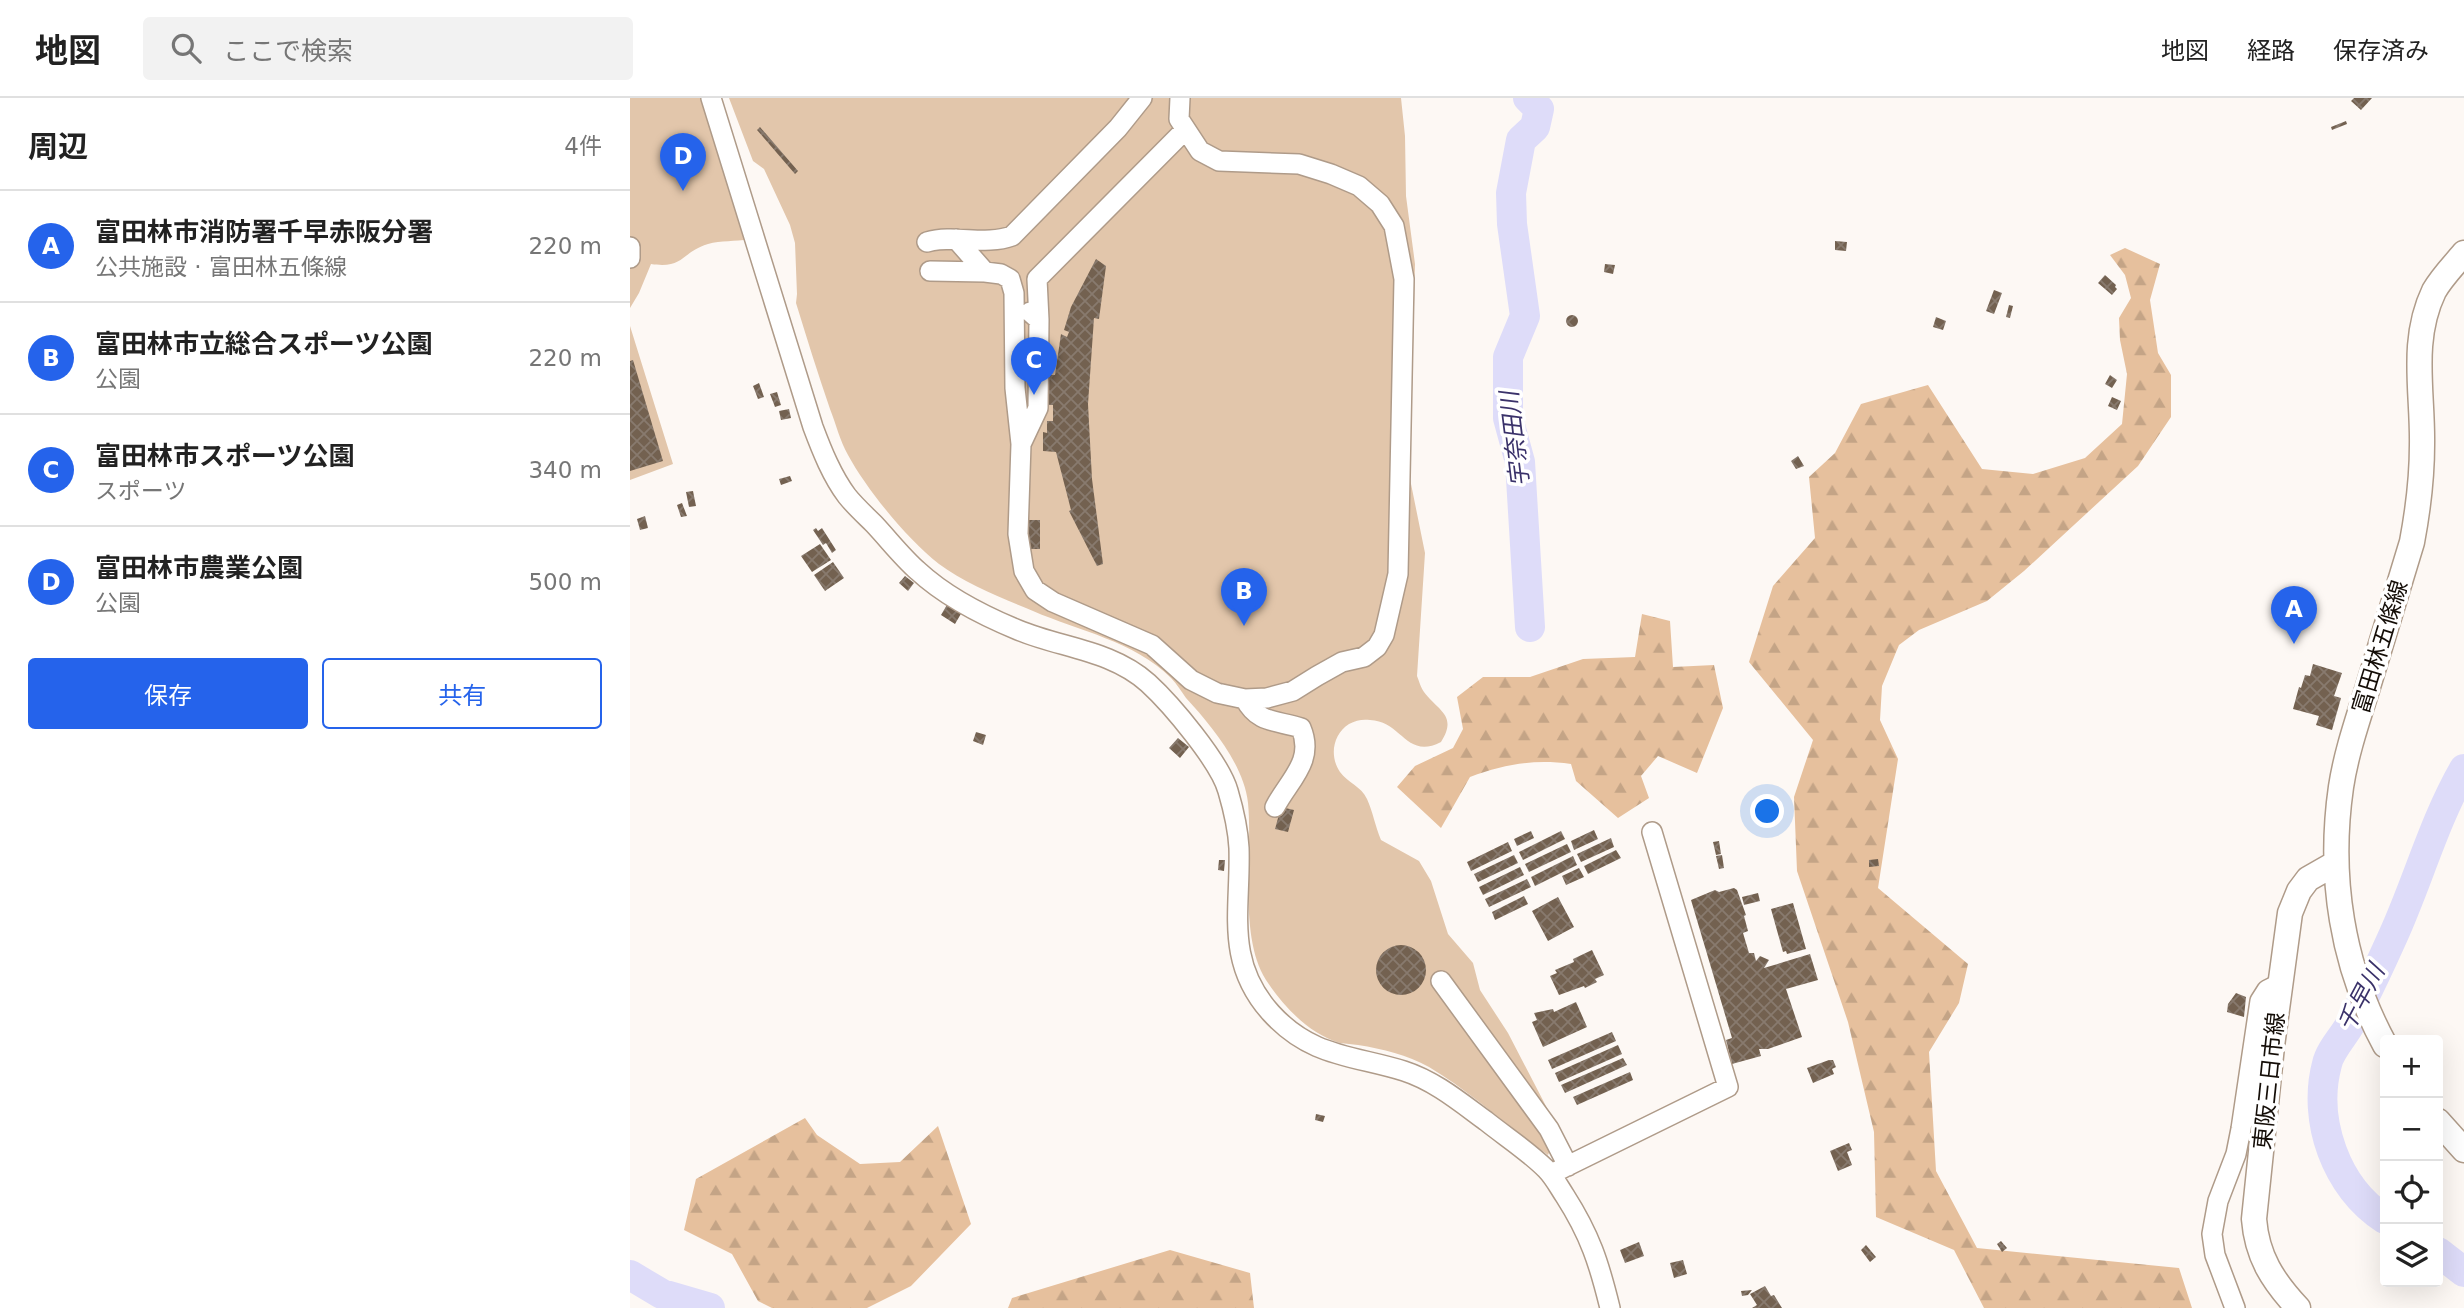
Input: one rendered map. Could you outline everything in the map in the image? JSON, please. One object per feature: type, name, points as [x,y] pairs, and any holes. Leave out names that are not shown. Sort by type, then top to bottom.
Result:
[{"type":"main road","name":"富田林五條線","points":[[2380,1035],[2356,981],[2341,917],[2336,863],[2338,814],[2349,748],[2412,542],[2422,445],[2418,356],[2420,334],[2435,290],[2464,253]]},
{"type":"main road","name":"東阪三日市線","points":[[2298,1308],[2264,1264],[2256,1239],[2254,1219],[2279,984],[2290,914],[2299,891],[2314,874],[2336,863]]},
{"type":"main road","points":[[2443,1127],[2464,1150]]},
{"type":"street","points":[[711,98],[813,427],[834,475],[848,498],[930,582],[1017,630],[1084,650],[1128,668],[1147,682],[1167,704],[1219,770],[1228,788],[1239,846],[1236,931],[1240,955],[1247,978],[1271,1014],[1310,1044],[1332,1054],[1407,1072],[1451,1094],[1559,1170]]},
{"type":"street","points":[[927,242],[940,239],[999,241],[1012,236],[1118,128],[1142,98]]},
{"type":"street","points":[[930,271],[985,272],[1001,274],[1010,279],[1014,296],[1015,388],[1021,444],[1018,534],[1024,571],[1035,590],[1053,602],[1152,645],[1191,681],[1217,693],[1245,699],[1267,698],[1293,691],[1342,663],[1364,657],[1377,647],[1384,635],[1398,574],[1404,279],[1394,226],[1380,204],[1359,186],[1331,174],[1298,164],[1219,161],[1200,151],[1179,119],[1180,98]]},
{"type":"street","points":[[1021,444],[1038,408],[1037,279],[1185,130]]},
{"type":"street","points":[[956,239],[985,272]]},
{"type":"street","points":[[630,247],[630,258]]},
{"type":"street","points":[[1014,296],[1039,320]]},
{"type":"street","points":[[1245,699],[1252,712],[1266,720],[1301,728],[1305,738],[1306,751],[1302,764],[1275,807]]},
{"type":"street","points":[[1559,1170],[1728,1087],[1652,832]]},
{"type":"street","points":[[1441,981],[1549,1129],[1559,1170],[1595,1253],[1610,1308]]},
{"type":"street","points":[[2235,1308],[2215,1255],[2212,1234],[2216,1208],[2236,1154],[2260,1001],[2267,990],[2279,984]]},
{"type":"green space","points":[[2125,248],[2160,264],[2150,300],[2158,353],[2171,375],[2171,417],[2138,466],[2024,571],[1987,601],[1919,630],[1899,645],[1882,686],[1880,720],[1898,759],[1878,888],[1968,964],[1959,1003],[1929,1052],[1936,1171],[1977,1248],[2179,1268],[2192,1308],[1984,1308],[1954,1250],[1876,1217],[1874,1132],[1848,1022],[1797,871],[1794,797],[1813,740],[1749,662],[1773,586],[1815,538],[1809,477],[1835,453],[1861,404],[1928,385],[1982,469],[2033,474],[2085,458],[2122,424],[2127,374],[2120,340],[2119,318],[2131,298],[2125,275],[2110,255]]},
{"type":"green space","points":[[1642,614],[1670,621],[1673,667],[1714,665],[1723,708],[1697,773],[1658,756],[1641,776],[1649,798],[1618,818],[1576,781],[1571,764],[1532,762],[1508,766],[1470,777],[1441,828],[1397,787],[1415,766],[1453,748],[1463,729],[1457,697],[1483,677],[1530,677],[1583,659],[1635,657]]},
{"type":"green space","points":[[805,1118],[817,1135],[860,1164],[900,1162],[938,1126],[971,1224],[911,1286],[867,1308],[772,1308],[758,1301],[732,1254],[684,1230],[696,1179]]},
{"type":"green space","points":[[1170,1250],[1250,1273],[1254,1308],[1008,1308],[1012,1298]]},
{"type":"shaded area","points":[[630,98],[703,98],[749,239],[708,244],[677,262],[651,264],[630,308]]},
{"type":"shaded area","points":[[729,98],[1401,98],[1406,196],[1415,264],[1410,479],[1425,553],[1417,676],[1424,692],[1444,714],[1447,725],[1441,742],[1420,746],[1381,722],[1357,721],[1339,733],[1334,752],[1340,772],[1367,799],[1381,840],[1419,861],[1431,881],[1448,934],[1473,963],[1480,990],[1508,1033],[1548,1110],[1546,1133],[1551,1148],[1548,1155],[1460,1087],[1429,1067],[1395,1053],[1329,1039],[1307,1026],[1280,1000],[1257,962],[1252,941],[1248,894],[1248,803],[1240,774],[1225,746],[1171,678],[1156,665],[1123,646],[1010,601],[949,571],[914,542],[877,499],[856,469],[840,438],[796,303],[795,243],[790,225],[764,169],[753,161]]},
{"type":"shaded area","points":[[630,326],[673,464],[630,480]]},
{"type":"building","points":[[2354,98],[2372,98],[2361,110],[2351,101]]},
{"type":"building","points":[[2346,121],[2347,124],[2332,130],[2331,127]]},
{"type":"building","points":[[760,127],[798,171],[795,174],[757,130]]},
{"type":"building","points":[[1835,241],[1847,242],[1846,251],[1835,250]]},
{"type":"building","points":[[1096,259],[1106,266],[1099,319],[1094,318],[1088,404],[1092,479],[1103,564],[1097,566],[1069,511],[1071,510],[1056,452],[1043,451],[1043,432],[1047,433],[1047,421],[1053,421],[1053,405],[1047,405],[1042,375],[1055,375],[1061,334],[1067,337],[1069,332],[1064,330],[1071,307]]},
{"type":"building","points":[[1605,264],[1615,265],[1613,274],[1604,272]]},
{"type":"building","points":[[2105,275],[2116,285],[2117,289],[2112,295],[2098,283]]},
{"type":"building","points":[[1994,290],[2002,293],[1994,314],[1986,311]]},
{"type":"building","points":[[2009,305],[2013,306],[2010,318],[2006,317]]},
{"type":"building","points":[[1572,315],[1578,321],[1572,327],[1566,321]]},
{"type":"building","points":[[1936,317],[1946,321],[1943,330],[1933,327]]},
{"type":"building","points":[[633,360],[663,461],[630,471],[630,361]]},
{"type":"building","points":[[2110,375],[2117,380],[2112,388],[2105,384]]},
{"type":"building","points":[[759,383],[764,397],[758,399],[753,386]]},
{"type":"building","points":[[777,392],[781,405],[775,407],[770,394]]},
{"type":"building","points":[[2112,397],[2121,401],[2117,410],[2108,406]]},
{"type":"building","points":[[789,409],[791,418],[781,420],[779,411]]},
{"type":"building","points":[[1798,456],[1804,466],[1796,469],[1791,461]]},
{"type":"building","points":[[790,476],[792,481],[781,485],[779,479]]},
{"type":"building","points":[[693,491],[696,506],[689,507],[686,492]]},
{"type":"building","points":[[682,503],[687,516],[681,517],[677,505]]},
{"type":"building","points":[[645,516],[648,528],[640,530],[637,519]]},
{"type":"building","points":[[1027,520],[1040,520],[1040,549],[1027,549]]},
{"type":"building","points":[[816,528],[818,531],[822,528],[836,550],[832,553],[826,543],[823,545],[813,530]]},
{"type":"building","points":[[820,544],[831,560],[812,572],[801,556]]},
{"type":"building","points":[[833,562],[844,578],[825,591],[814,575]]},
{"type":"building","points":[[905,576],[914,583],[908,591],[899,583]]},
{"type":"building","points":[[948,603],[962,612],[955,624],[941,615]]},
{"type":"building","points":[[2313,664],[2342,673],[2334,696],[2341,698],[2332,730],[2316,725],[2319,716],[2293,709],[2299,687],[2301,688],[2305,675],[2310,676]]},
{"type":"building","points":[[976,732],[986,735],[983,745],[973,741]]},
{"type":"building","points":[[1178,738],[1189,747],[1180,758],[1169,748]]},
{"type":"building","points":[[1281,807],[1294,810],[1288,832],[1275,829]]},
{"type":"building","points":[[1594,830],[1598,839],[1574,850],[1571,841]]},
{"type":"building","points":[[1531,831],[1534,838],[1517,846],[1514,839]]},
{"type":"building","points":[[1561,831],[1565,839],[1523,860],[1519,852]]},
{"type":"building","points":[[1611,838],[1614,847],[1581,862],[1577,854]]},
{"type":"building","points":[[1719,841],[1721,854],[1716,855],[1713,842]]},
{"type":"building","points":[[1508,842],[1512,851],[1471,871],[1467,862]]},
{"type":"building","points":[[1567,844],[1571,852],[1529,872],[1525,864]]},
{"type":"building","points":[[1616,850],[1621,858],[1588,874],[1584,866]]},
{"type":"building","points":[[1514,855],[1518,863],[1478,882],[1474,874]]},
{"type":"building","points":[[1722,855],[1724,868],[1719,869],[1716,856]]},
{"type":"building","points":[[1573,856],[1577,865],[1535,886],[1531,877]]},
{"type":"building","points":[[1878,859],[1879,866],[1869,867],[1869,860]]},
{"type":"building","points":[[1219,860],[1225,860],[1224,871],[1218,870]]},
{"type":"building","points":[[1520,867],[1524,875],[1483,895],[1479,887]]},
{"type":"building","points":[[1579,868],[1584,877],[1566,885],[1562,876]]},
{"type":"building","points":[[1527,879],[1531,887],[1489,907],[1485,899]]},
{"type":"building","points":[[1734,888],[1746,915],[1744,916],[1748,931],[1743,933],[1749,953],[1754,953],[1756,961],[1760,956],[1769,960],[1764,968],[1810,954],[1818,980],[1786,989],[1802,1037],[1768,1049],[1759,1049],[1761,1056],[1732,1064],[1726,1040],[1732,1038],[1691,900],[1715,890],[1719,892]]},
{"type":"building","points":[[1758,893],[1760,901],[1744,905],[1742,897]]},
{"type":"building","points":[[1524,896],[1528,904],[1495,920],[1492,912]]},
{"type":"building","points":[[1558,897],[1574,927],[1548,941],[1532,911]]},
{"type":"building","points":[[1793,903],[1806,949],[1787,954],[1786,951],[1783,952],[1771,909]]},
{"type":"building","points":[[1401,945],[1419,952],[1426,970],[1419,988],[1401,995],[1383,988],[1376,970],[1383,952]]},
{"type":"building","points":[[1592,950],[1604,975],[1585,988],[1584,986],[1559,995],[1550,976],[1557,973],[1555,970]]},
{"type":"building","points":[[2236,993],[2246,997],[2244,1017],[2227,1012],[2228,1004]]},
{"type":"building","points":[[1576,1002],[1587,1027],[1543,1047],[1532,1022],[1537,1020],[1534,1013],[1553,1009],[1554,1012]]},
{"type":"building","points":[[1612,1032],[1616,1041],[1552,1069],[1548,1060]]},
{"type":"building","points":[[1618,1045],[1622,1054],[1559,1082],[1555,1073]]},
{"type":"building","points":[[1623,1058],[1627,1065],[1565,1093],[1561,1085]]},
{"type":"building","points":[[1833,1060],[1836,1067],[1832,1069],[1834,1074],[1813,1083],[1807,1068]]},
{"type":"building","points":[[1630,1072],[1633,1080],[1577,1105],[1573,1097]]},
{"type":"building","points":[[1316,1114],[1325,1116],[1323,1122],[1315,1120]]},
{"type":"building","points":[[1849,1143],[1852,1150],[1847,1152],[1852,1165],[1838,1171],[1830,1151]]},
{"type":"building","points":[[2001,1241],[2007,1248],[2002,1252],[1997,1244]]},
{"type":"building","points":[[1639,1242],[1644,1256],[1625,1263],[1620,1250]]},
{"type":"building","points":[[1866,1245],[1876,1257],[1870,1262],[1861,1250]]},
{"type":"building","points":[[1683,1260],[1687,1274],[1674,1278],[1670,1263]]},
{"type":"building","points":[[1765,1286],[1782,1308],[1752,1308],[1757,1305],[1750,1294]]},
{"type":"building","points":[[1752,1290],[1748,1295],[1742,1296],[1741,1291]]},
{"type":"waterway","name":"宇奈田川","points":[[1528,98],[1539,109],[1535,127],[1521,140],[1511,193],[1512,224],[1525,316],[1508,357],[1508,418],[1520,462],[1530,627]]},
{"type":"waterway","name":"千早川","points":[[2380,1215],[2353,1190],[2332,1151],[2326,1129],[2323,1085],[2329,1059],[2351,1023],[2378,969],[2444,809],[2464,769]]},
{"type":"waterway","name":"千早川","points":[[2443,1256],[2464,1272]]},
{"type":"waterway","points":[[630,1275],[662,1294],[710,1308]]},
{"type":"place","name":"富田林市農業公園","points":[[683,191]]},
{"type":"place","name":"富田林市スポーツ公園","points":[[1034,395]]},
{"type":"place","name":"富田林市立総合スポーツ公園","points":[[1244,626]]},
{"type":"place","name":"富田林市消防署千早赤阪分署","points":[[2294,644]]}]
